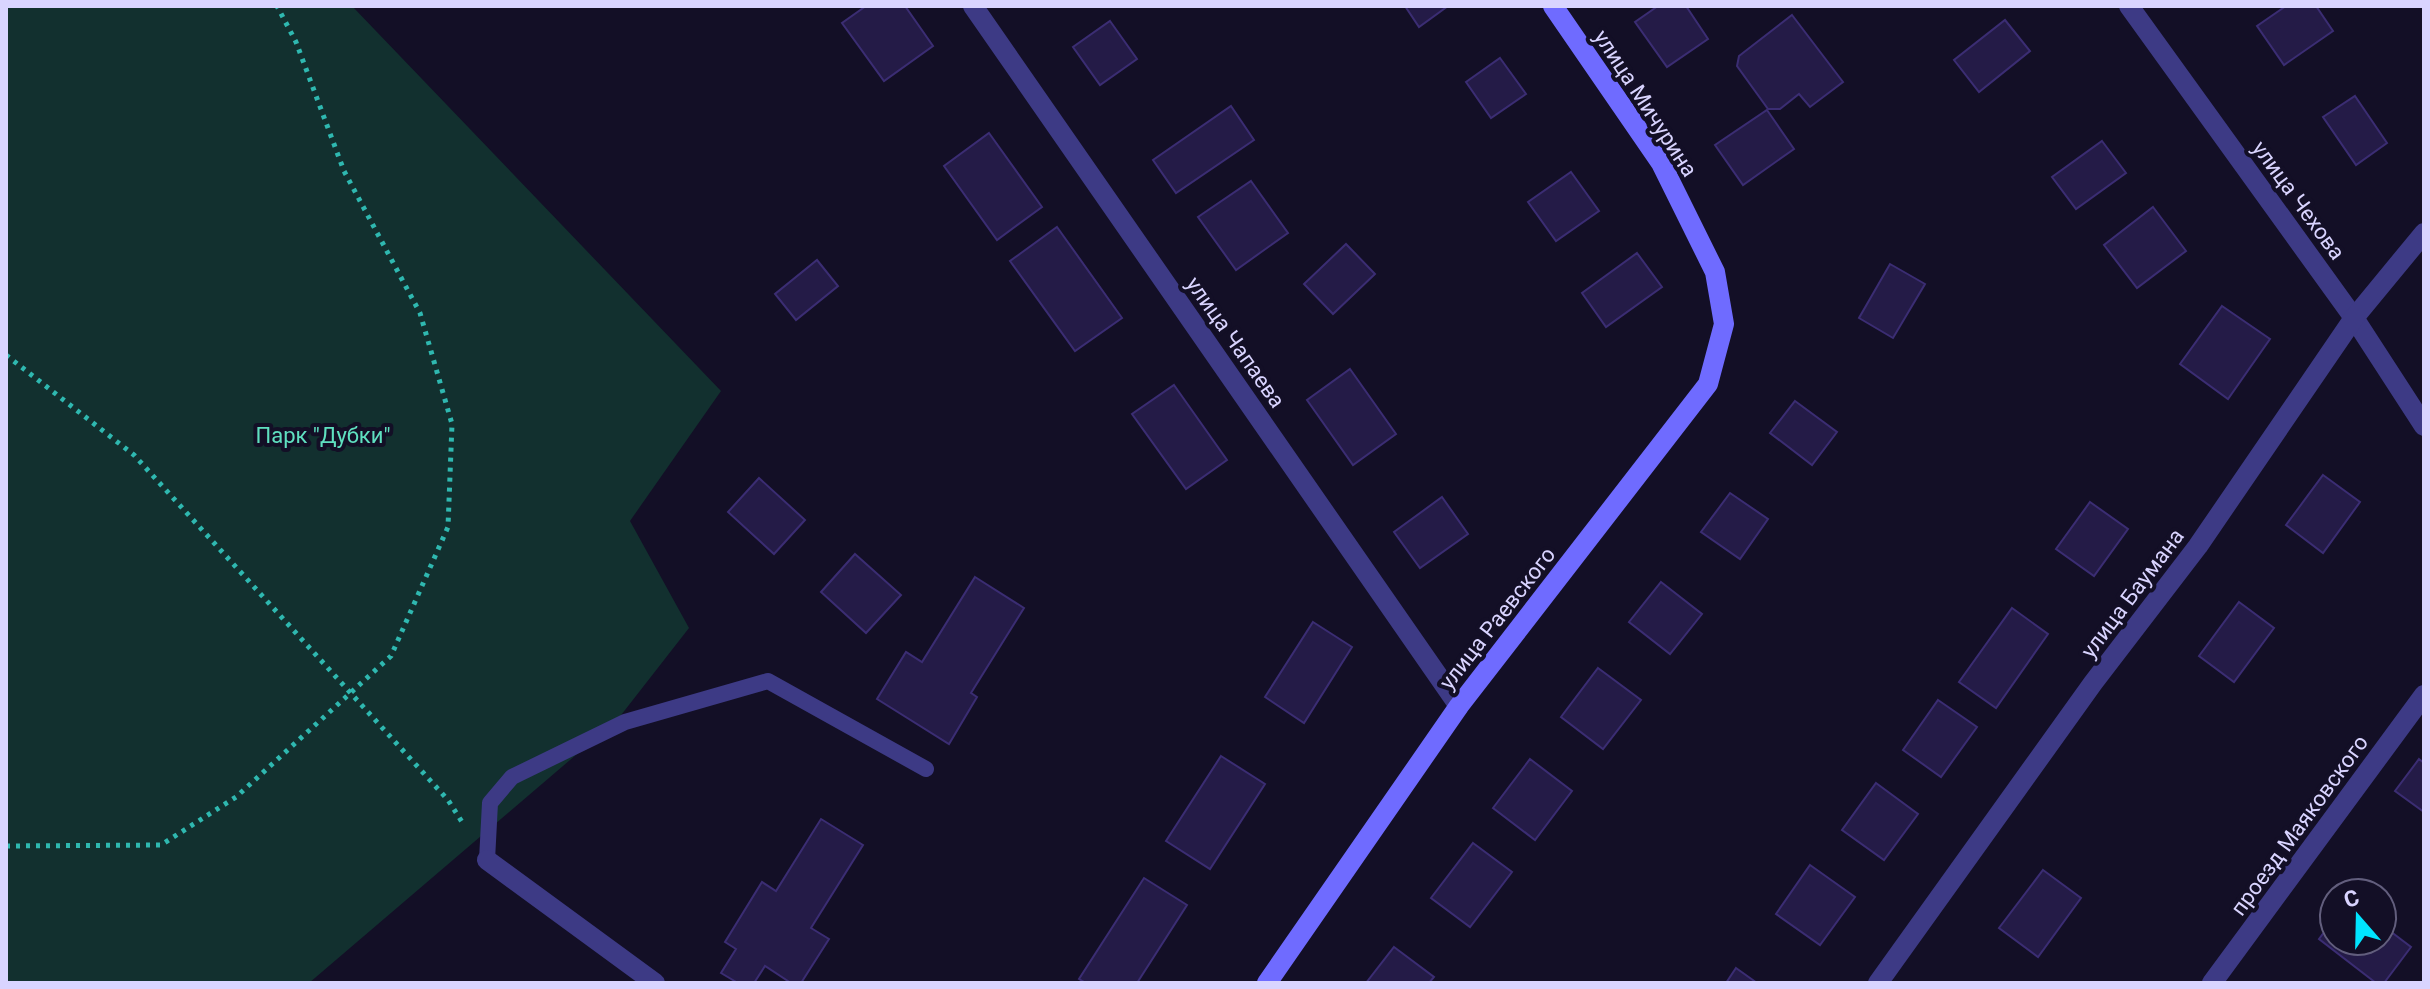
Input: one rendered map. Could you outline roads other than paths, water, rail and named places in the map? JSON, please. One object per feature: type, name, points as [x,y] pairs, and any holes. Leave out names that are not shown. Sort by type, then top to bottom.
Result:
[{"type":"street","name":"улица Чапаева","points":[[973,6],[1459,706]]},
{"type":"street","name":"улица Мичурина","points":[[1553,6],[1661,163],[1715,272]]},
{"type":"street","name":"улица Чехова","points":[[2129,6],[2354,318],[2424,426]]},
{"type":"street","name":"улица Баумана","points":[[1878,983],[2093,683],[2198,546],[2354,318],[2424,233]]},
{"type":"street","name":"улица Раевского","points":[[1267,983],[1459,706],[1708,384],[1724,324],[1715,272]]},
{"type":"street","name":"проезд Маяковского","points":[[2212,983],[2424,695]]},
{"type":"street","points":[[487,860],[655,983]]},
{"type":"lane","points":[[487,860],[490,803],[512,777],[625,722],[768,681],[926,769]]},
{"type":"park label","name":"Парк \"Дубки\"","points":[[323,435]]}]
